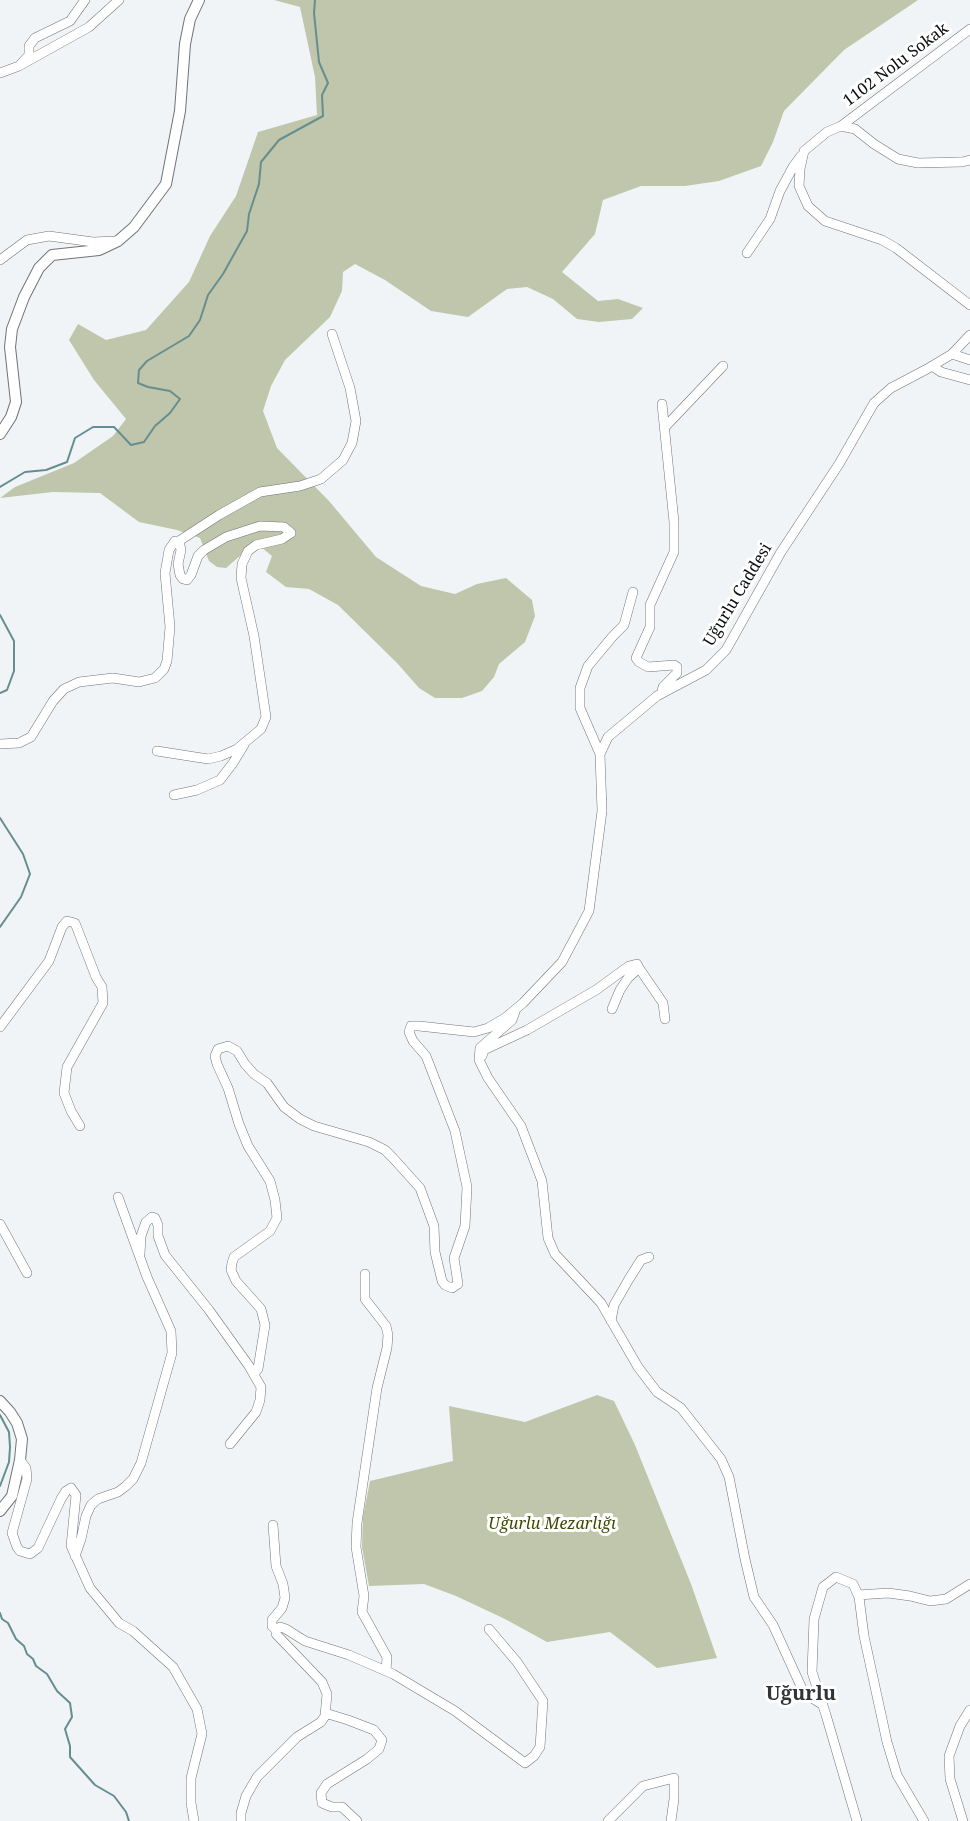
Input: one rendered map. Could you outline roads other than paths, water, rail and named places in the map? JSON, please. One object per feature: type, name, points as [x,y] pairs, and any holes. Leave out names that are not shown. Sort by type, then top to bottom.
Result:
[{"type":"main road","points":[[0,434],[12,417],[16,402],[10,347],[12,329],[24,297],[39,268],[52,255],[99,250],[118,241],[134,226],[166,184],[180,111],[185,44],[190,19],[199,0]]},
{"type":"main road","points":[[0,1401],[17,1424],[22,1439],[12,1496],[0,1511]]},
{"type":"street","points":[[19,66],[28,55],[29,46],[35,38],[70,21],[85,0]]},
{"type":"street","points":[[0,73],[19,66],[89,27],[119,0]]},
{"type":"street","name":"1102 Nolu Sokak","points":[[841,126],[970,29]]},
{"type":"street","points":[[747,253],[770,219],[780,191],[804,152],[827,132],[841,126],[855,129],[898,159],[918,163],[970,160]]},
{"type":"street","points":[[804,152],[800,170],[800,186],[808,206],[825,221],[882,240],[896,248],[970,305]]},
{"type":"street","points":[[0,260],[27,240],[49,236],[93,242],[118,241]]},
{"type":"street","points":[[0,744],[19,743],[31,737],[52,701],[64,689],[79,682],[113,678],[139,682],[154,678],[164,669],[167,661],[170,627],[165,573],[169,550],[175,540],[179,541],[260,492],[300,486],[321,480],[343,460],[352,443],[356,421],[350,388],[332,334]]},
{"type":"street","name":"Uğurlu Caddesi","points":[[600,754],[608,737],[661,693],[706,670],[726,650],[782,552],[839,464],[874,403],[891,387],[952,354],[970,335]]},
{"type":"street","points":[[952,354],[970,360]]},
{"type":"street","points":[[664,428],[723,366]]},
{"type":"street","points":[[933,366],[941,372],[970,380]]},
{"type":"street","points":[[661,693],[663,687],[677,674],[677,667],[674,665],[648,667],[636,658],[650,627],[650,605],[674,552],[674,522],[662,404]]},
{"type":"street","points":[[157,751],[208,759],[237,749],[261,729],[266,717],[254,636],[241,578],[242,564],[248,551],[256,545],[282,539],[291,533],[284,526],[260,526],[226,537],[198,555],[187,580],[180,575],[179,541]]},
{"type":"street","points":[[254,1374],[258,1369],[265,1325],[261,1309],[236,1281],[231,1270],[232,1263],[234,1257],[270,1231],[278,1218],[270,1181],[248,1146],[228,1088],[217,1064],[215,1056],[218,1049],[228,1046],[237,1051],[245,1065],[267,1083],[284,1107],[300,1119],[314,1126],[369,1142],[385,1150],[420,1188],[434,1226],[439,1274],[445,1285],[452,1288],[458,1284],[454,1258],[465,1226],[467,1187],[455,1131],[439,1087],[426,1056],[413,1041],[409,1032],[411,1026],[474,1032],[488,1028],[517,1008],[562,962],[588,911],[602,811],[600,754],[580,708],[580,688],[588,666],[624,625],[633,592]]},
{"type":"street","points":[[174,795],[196,790],[220,780],[245,742]]},
{"type":"street","points":[[0,1027],[49,961],[62,927],[67,921],[75,923],[102,987],[103,1003],[67,1066],[64,1093],[80,1126]]},
{"type":"street","points":[[479,1060],[484,1050],[527,1030],[596,990],[628,966],[637,964],[663,1003],[665,1019]]},
{"type":"street","points":[[612,1009],[624,984],[639,968]]},
{"type":"street","points":[[517,1008],[512,1020],[480,1048],[479,1060],[488,1078],[521,1126],[542,1181],[548,1238],[555,1254],[601,1303],[638,1367],[657,1392],[681,1408],[721,1459],[729,1477],[754,1597],[773,1625],[804,1693],[823,1706]]},
{"type":"street","points":[[75,1556],[91,1505],[98,1499],[118,1492],[126,1486],[133,1479],[141,1464],[172,1353],[171,1331],[118,1197]]},
{"type":"street","points":[[140,1256],[141,1236],[146,1222],[152,1217],[155,1218],[158,1225],[158,1236],[165,1255],[209,1310],[261,1387],[256,1412],[230,1444]]},
{"type":"street","points":[[0,1224],[27,1273]]},
{"type":"street","points":[[611,1321],[614,1305],[629,1279],[641,1260],[649,1257]]},
{"type":"street","points":[[365,1274],[365,1299],[386,1326],[388,1335],[377,1388],[357,1523],[356,1547],[364,1596],[362,1612],[387,1657],[386,1671]]},
{"type":"street","points":[[20,1460],[26,1468],[27,1479],[12,1533],[17,1547],[20,1551],[30,1554],[38,1548],[61,1499],[71,1488],[76,1495],[71,1546],[90,1588],[119,1623],[133,1631],[173,1667],[197,1709],[202,1734],[191,1778],[190,1803],[194,1821]]},
{"type":"street","points":[[241,1821],[246,1796],[257,1777],[297,1737],[321,1722],[325,1713],[327,1694],[322,1682],[276,1634],[272,1626],[272,1620],[282,1608],[285,1598],[283,1584],[276,1566],[273,1525]]},
{"type":"street","points":[[856,1821],[812,1672],[814,1619],[823,1587],[836,1577],[853,1584],[858,1595],[864,1636],[887,1742],[897,1775],[924,1821]]},
{"type":"street","points":[[858,1595],[888,1593],[930,1601],[946,1599],[970,1584]]},
{"type":"street","points":[[276,1630],[286,1629],[305,1641],[349,1654],[386,1671],[455,1711],[525,1763],[540,1747],[543,1701],[517,1662],[489,1629]]},
{"type":"street","points":[[963,1821],[950,1779],[949,1756],[960,1726],[970,1710]]},
{"type":"street","points":[[325,1713],[374,1730],[382,1740],[379,1749],[327,1784],[321,1793],[322,1803],[332,1807],[342,1807],[357,1821]]},
{"type":"street","points":[[608,1821],[644,1786],[674,1778],[671,1821]]},
{"type":"waterway","points":[[0,487],[25,472],[46,470],[67,462],[75,438],[93,427],[114,427],[131,445],[144,442],[155,426],[170,413],[180,399],[170,391],[138,383],[139,370],[147,361],[189,336],[200,320],[208,295],[223,274],[247,231],[249,214],[259,184],[261,162],[279,140],[323,116],[322,95],[328,83],[319,62],[314,13],[315,0]]},
{"type":"waterway","points":[[0,615],[14,641],[14,671],[7,690],[0,693]]},
{"type":"waterway","points":[[0,818],[23,854],[30,874],[21,897],[0,927]]},
{"type":"waterway","points":[[0,1415],[9,1432],[10,1447],[9,1462],[0,1486]]},
{"type":"waterway","points":[[0,1613],[36,1666],[47,1674],[57,1691],[70,1703],[72,1717],[65,1729],[70,1746],[70,1757],[95,1785],[114,1796],[126,1812],[129,1821]]},
{"type":"district","name":"Uğurlu","points":[[801,1694]]},
{"type":"park label","name":"Uğurlu Mezarlığı","points":[[552,1524]]}]
